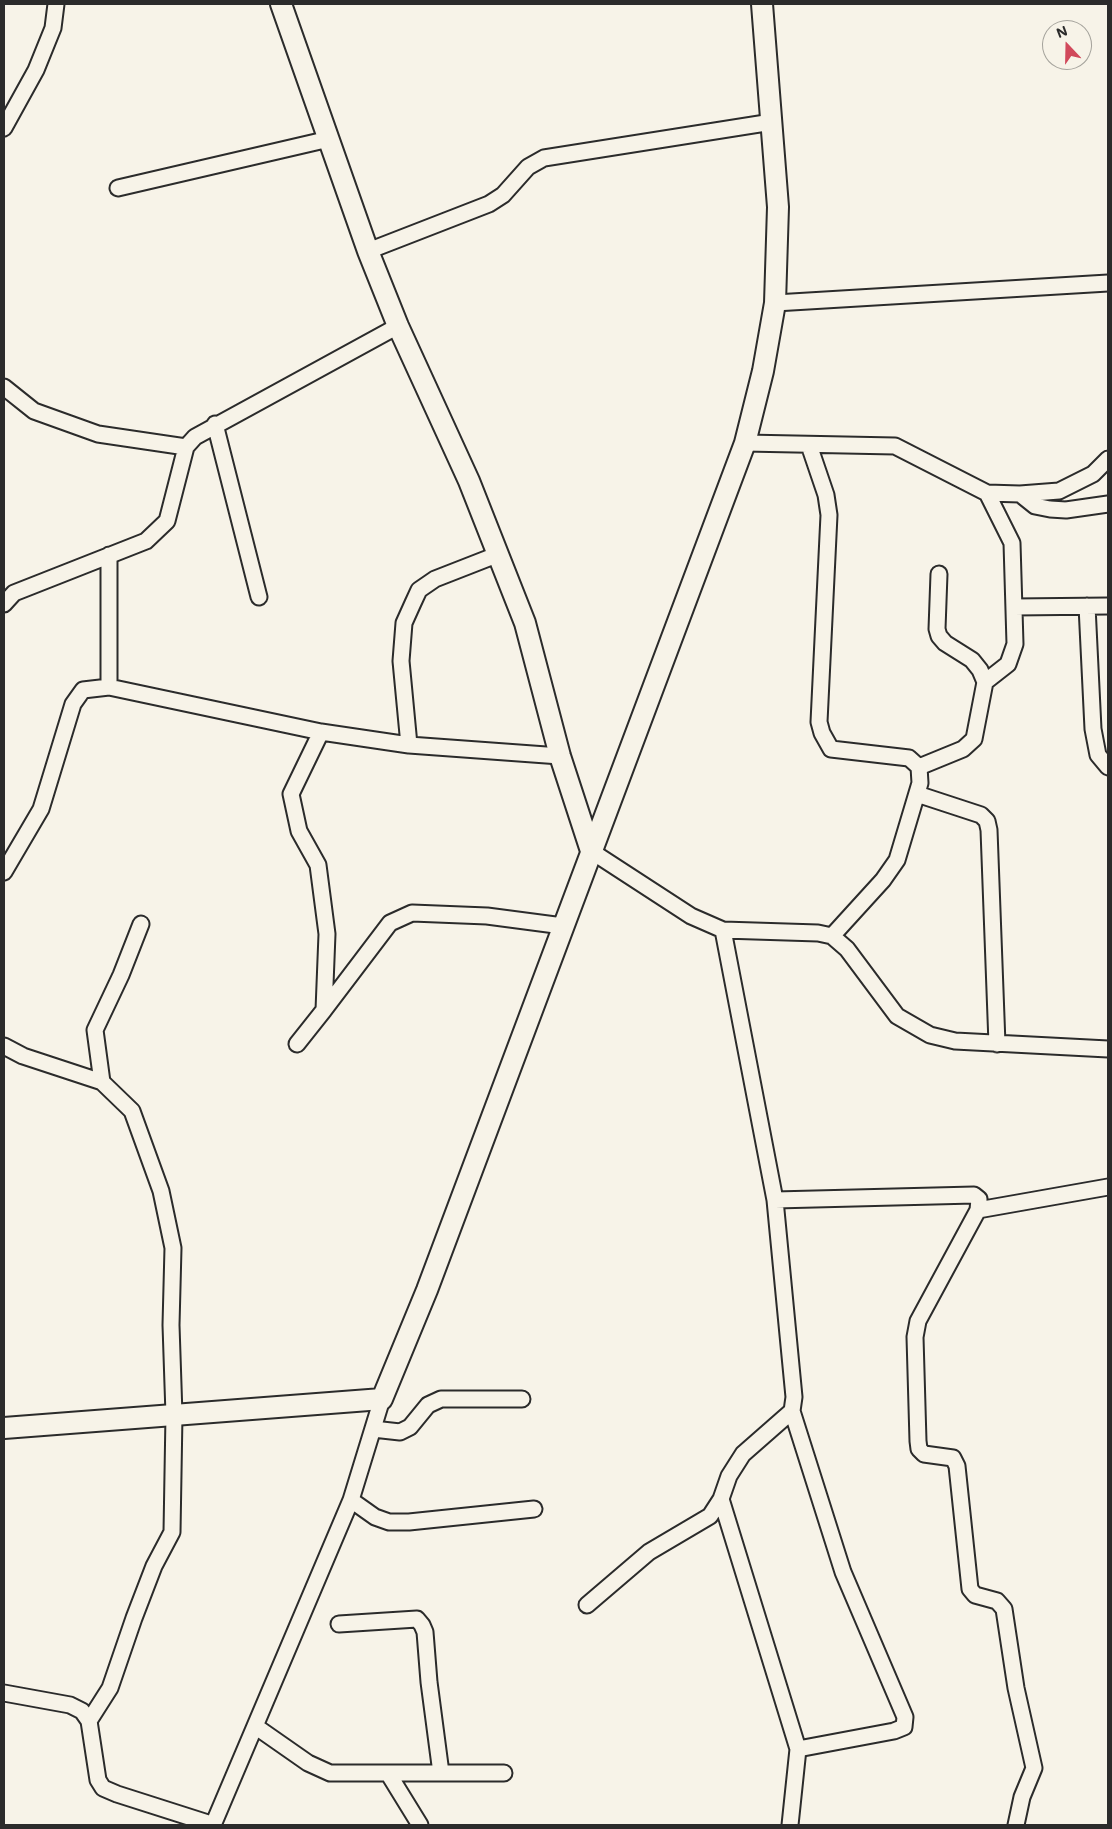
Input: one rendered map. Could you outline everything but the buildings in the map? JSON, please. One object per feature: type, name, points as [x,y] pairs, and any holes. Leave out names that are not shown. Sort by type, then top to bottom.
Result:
[{"type":"street","points":[[4,128],[36,70],[53,28],[56,4]]},
{"type":"street","points":[[281,4],[368,251],[398,326],[469,481],[500,554],[525,624],[560,756],[591,852],[691,916],[723,930],[818,933],[832,936],[847,950],[897,1016],[930,1035],[955,1041],[1108,1049]]},
{"type":"street","points":[[4,1693],[70,1705],[82,1711],[90,1721],[98,1780],[103,1788],[214,1825],[351,1500],[382,1399],[427,1290],[744,443],[763,371],[775,302],[778,207],[762,4]]},
{"type":"street","points":[[368,251],[489,204],[503,195],[528,167],[544,158],[772,122]]},
{"type":"street","points":[[118,188],[329,139]]},
{"type":"street","points":[[775,302],[1108,283]]},
{"type":"street","points":[[4,604],[14,593],[146,541],[167,522],[186,447],[195,437],[215,424],[398,326]]},
{"type":"street","points":[[4,387],[34,411],[98,434],[186,447]]},
{"type":"street","points":[[215,424],[259,598]]},
{"type":"street","points":[[744,443],[895,446],[987,492],[1020,494],[1059,491],[1093,474],[1108,459]]},
{"type":"street","points":[[809,445],[826,495],[829,515],[819,722],[822,733],[831,749],[909,758],[919,767],[920,783],[897,860],[883,880],[832,936]]},
{"type":"street","points":[[985,682],[1008,664],[1015,644],[1012,543],[987,492]]},
{"type":"street","points":[[1020,494],[1035,506],[1050,510],[1066,510],[1108,504]]},
{"type":"street","points":[[409,746],[401,662],[404,623],[419,590],[435,579],[500,554]]},
{"type":"street","points":[[109,556],[109,687]]},
{"type":"street","points":[[919,767],[963,750],[974,739],[985,682],[980,670],[972,660],[945,643],[940,636],[937,629],[938,574]]},
{"type":"street","points":[[1087,606],[1093,729],[1098,755],[1108,767]]},
{"type":"street","points":[[1014,607],[1108,606]]},
{"type":"street","points":[[4,872],[41,809],[72,704],[82,690],[109,687],[321,732],[409,746],[560,756]]},
{"type":"street","points":[[321,732],[291,794],[299,830],[318,865],[327,934],[324,1010]]},
{"type":"street","points":[[916,794],[981,815],[987,821],[989,830],[998,1044]]},
{"type":"street","points":[[297,1044],[390,922],[412,914],[487,916],[563,926]]},
{"type":"street","points":[[102,1082],[95,1030],[121,975],[141,924]]},
{"type":"street","points":[[723,930],[775,1200],[794,1397],[792,1411],[843,1572],[904,1717],[904,1727],[798,1749]]},
{"type":"street","points":[[4,1046],[23,1056],[102,1082],[132,1111],[161,1191],[173,1248],[171,1325],[174,1415],[172,1532],[154,1566],[110,1688],[90,1721]]},
{"type":"street","points":[[978,1210],[1108,1187]]},
{"type":"street","points":[[775,1200],[974,1195],[979,1199],[978,1210],[918,1321],[915,1336],[918,1441],[919,1449],[924,1454],[953,1458],[957,1466],[970,1589],[975,1595],[997,1601],[1004,1609],[1016,1688],[1034,1768],[1022,1797],[1016,1825]]},
{"type":"street","points":[[4,1428],[382,1399]]},
{"type":"street","points":[[373,1429],[400,1432],[410,1427],[428,1405],[441,1400],[522,1400]]},
{"type":"street","points":[[587,1605],[649,1552],[710,1516],[721,1499],[729,1476],[743,1454],[792,1411]]},
{"type":"street","points":[[721,1499],[798,1749],[790,1825]]},
{"type":"street","points":[[351,1500],[375,1517],[389,1522],[409,1522],[534,1509]]},
{"type":"street","points":[[339,1624],[417,1619],[422,1625],[425,1632],[429,1682],[441,1773]]},
{"type":"street","points":[[256,1726],[308,1763],[330,1773],[504,1773]]},
{"type":"street","points":[[388,1773],[420,1825]]}]
